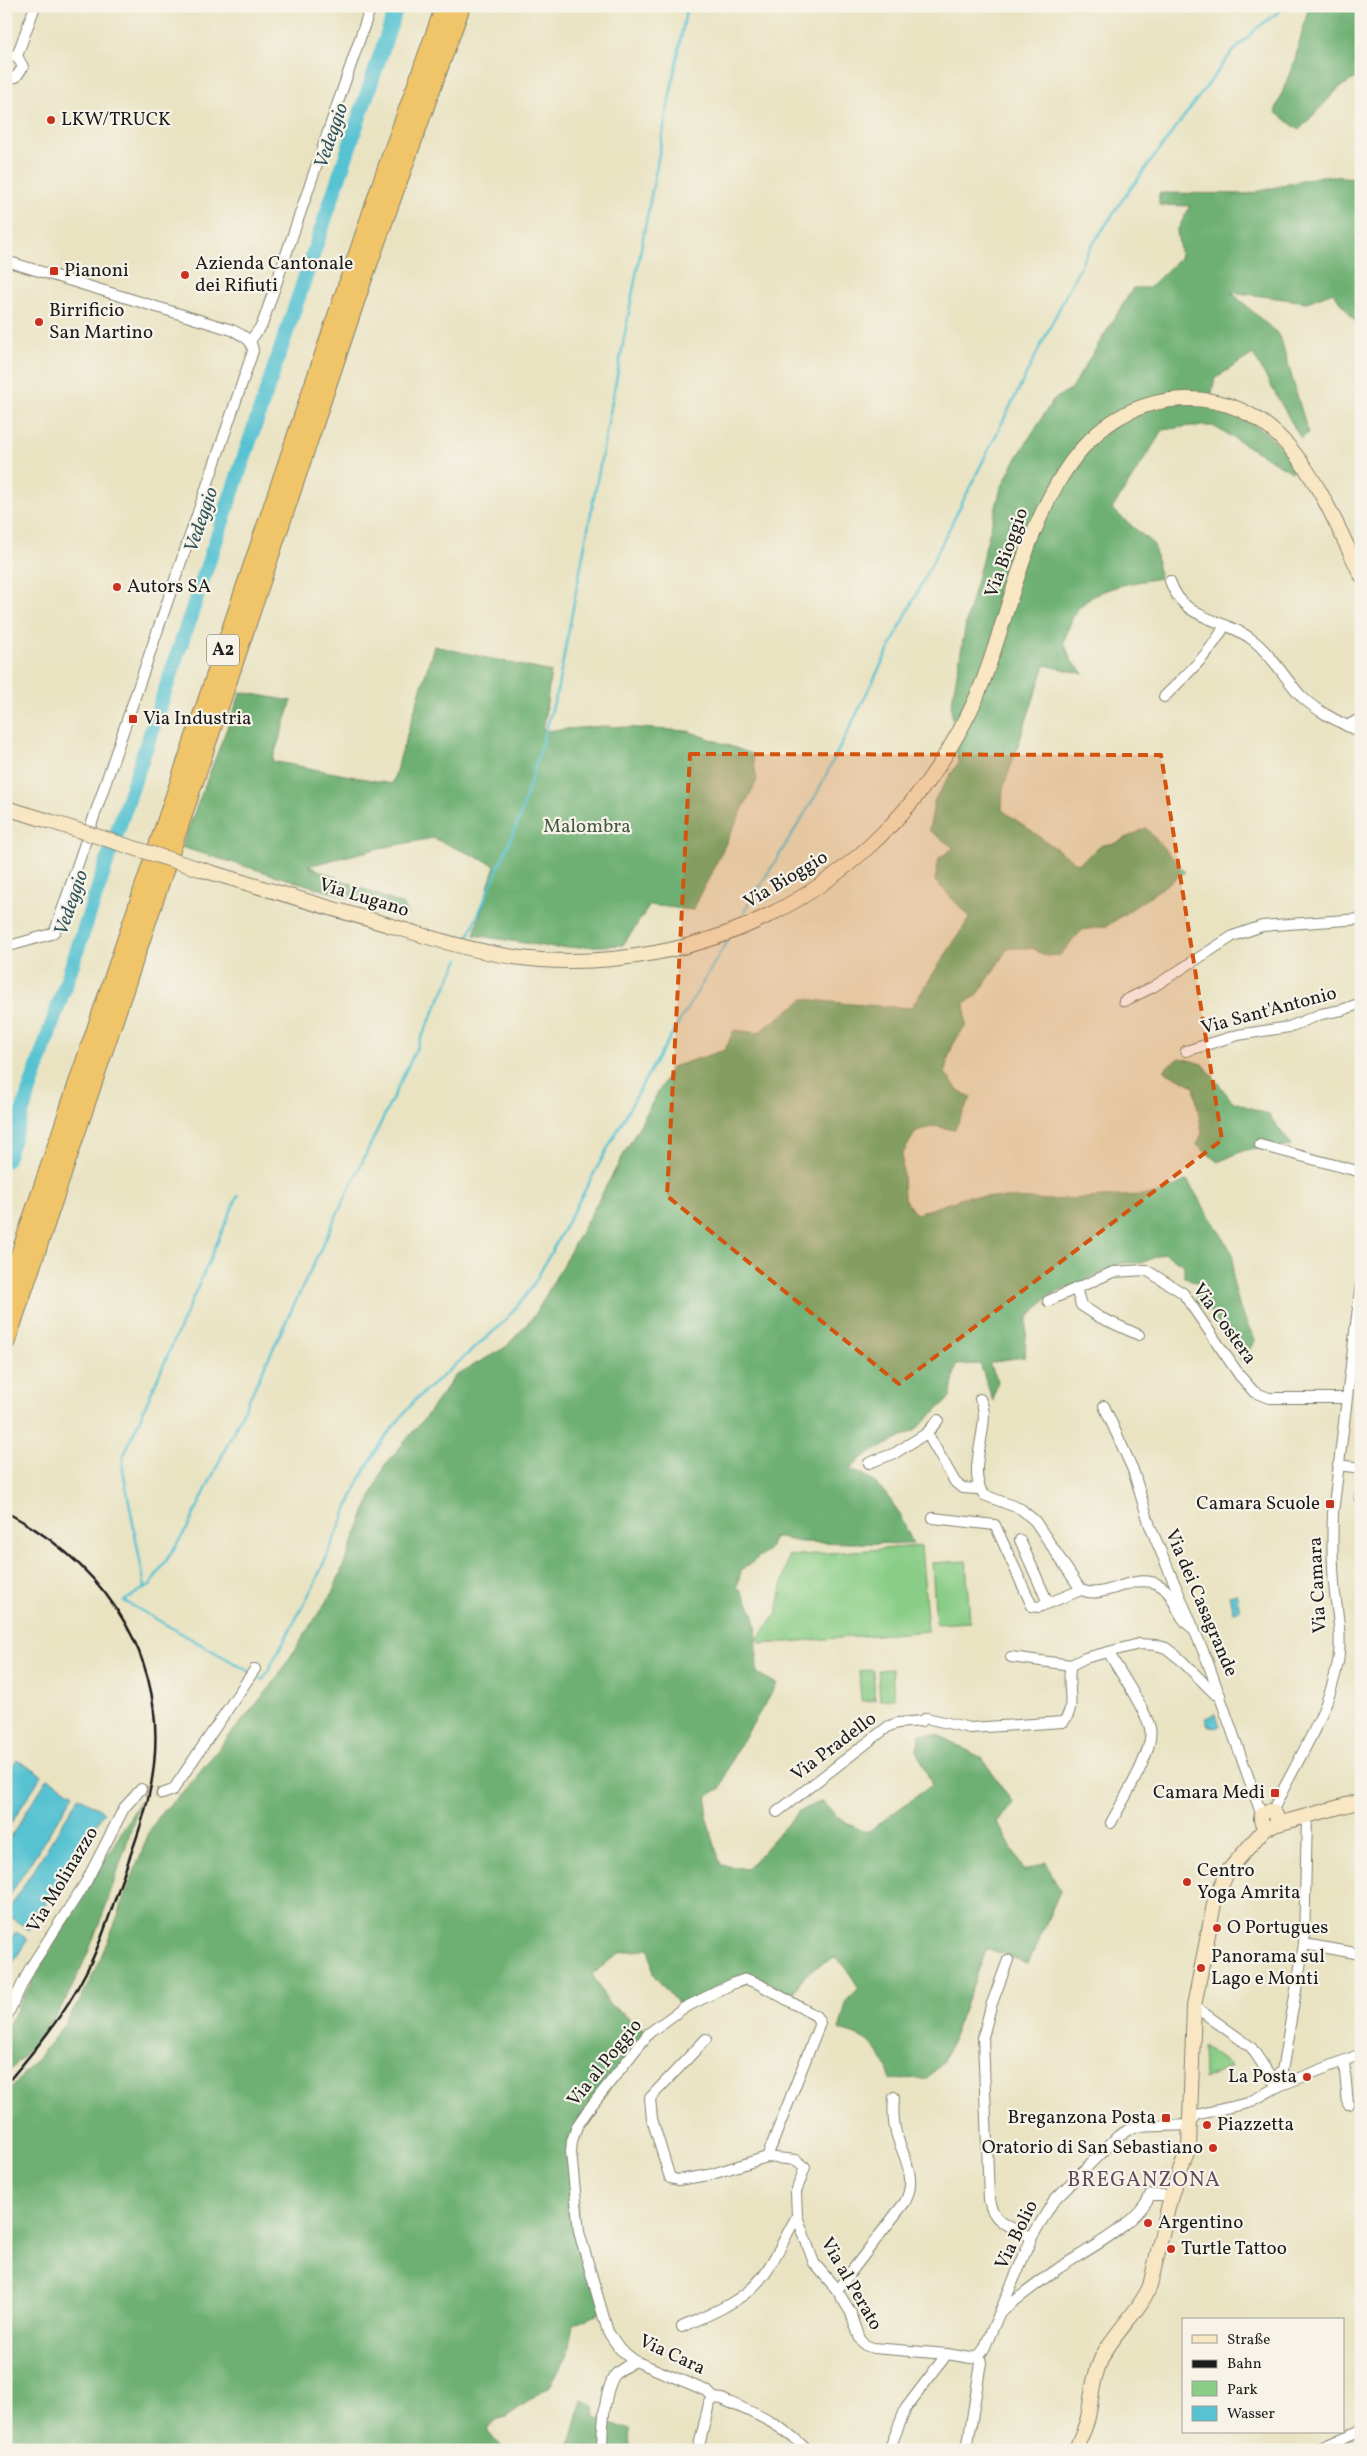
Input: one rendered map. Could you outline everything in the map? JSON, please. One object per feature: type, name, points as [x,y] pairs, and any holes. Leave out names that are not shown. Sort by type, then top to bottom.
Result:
[{"type":"highway","name":"A2","points":[[6,1296],[369,222],[445,6]]},
{"type":"highway","name":"A2","points":[[6,1341],[359,290],[461,6]]},
{"type":"main road","name":"Via Bioggio","points":[[718,936],[769,916],[834,875],[882,834],[916,797],[952,744],[975,700],[989,664],[1026,548],[1044,506],[1068,468],[1084,448],[1102,430],[1122,416],[1164,402],[1198,400],[1235,408],[1266,425],[1285,441],[1306,468],[1361,575]]},
{"type":"main road","name":"Via Lugano","points":[[6,808],[203,870],[448,943],[505,956],[541,960],[597,960],[652,954],[718,936]]},
{"type":"main road","points":[[1076,2450],[1086,2425],[1094,2380],[1102,2358],[1112,2339],[1145,2296],[1150,2286],[1172,2195],[1188,2152],[1194,2006],[1208,1930],[1219,1889],[1234,1862],[1268,1820],[1307,1817],[1361,1802]]},
{"type":"street","points":[[6,78],[16,77],[22,72],[22,63],[18,56],[35,6]]},
{"type":"street","points":[[250,341],[262,325],[371,6]]},
{"type":"street","points":[[6,55],[18,56]]},
{"type":"street","points":[[6,261],[232,330],[250,341],[253,345],[252,355],[190,531],[55,931],[51,934],[6,947]]},
{"type":"street","points":[[1170,581],[1174,593],[1183,605],[1254,640],[1309,703],[1324,714],[1361,733]]},
{"type":"street","points":[[1164,697],[1201,660],[1217,641],[1225,625]]},
{"type":"street","points":[[1347,726],[1361,718]]},
{"type":"street","points":[[1124,1001],[1153,987],[1233,936],[1262,926],[1361,919]]},
{"type":"street","name":"Via Sant'Antonio","points":[[1186,1051],[1238,1035],[1289,1027],[1321,1014],[1342,1010],[1361,1003]]},
{"type":"street","points":[[1260,1145],[1361,1172]]},
{"type":"street","name":"Via Costera","points":[[1048,1301],[1114,1272],[1146,1270],[1182,1293],[1240,1376],[1254,1392],[1269,1398],[1346,1398]]},
{"type":"street","name":"Via Camara","points":[[1268,1820],[1319,1718],[1330,1692],[1338,1660],[1339,1634],[1332,1548],[1338,1465],[1361,1283]]},
{"type":"street","points":[[1076,1288],[1081,1305],[1099,1317],[1139,1335]]},
{"type":"street","points":[[980,1399],[984,1405],[984,1426],[980,1435],[978,1489],[984,1495],[1021,1509],[1035,1521],[1081,1590],[1087,1593],[1102,1593],[1116,1586],[1136,1582],[1150,1582],[1162,1587],[1172,1599],[1179,1616],[1195,1629]]},
{"type":"street","name":"Via dei Casagrande","points":[[1104,1406],[1133,1470],[1161,1554],[1195,1629],[1268,1820]]},
{"type":"street","points":[[869,1463],[894,1453],[927,1433],[938,1420]]},
{"type":"street","points":[[927,1433],[955,1482],[962,1488],[978,1489]]},
{"type":"street","points":[[1338,1465],[1361,1468]]},
{"type":"street","points":[[934,1518],[995,1525],[1032,1606],[1039,1607],[1081,1590]]},
{"type":"street","points":[[1020,1540],[1048,1603]]},
{"type":"street","points":[[1011,1657],[1071,1665],[1084,1658],[1147,1643],[1166,1648],[1180,1659],[1215,1694],[1220,1695]]},
{"type":"street","points":[[1109,1653],[1148,1723],[1151,1738],[1146,1752],[1110,1823]]},
{"type":"street","name":"Via Pradello","points":[[777,1812],[893,1724],[922,1721],[926,1718],[970,1728],[1063,1722],[1070,1712],[1069,1676],[1071,1665]]},
{"type":"street","points":[[162,1794],[173,1790],[255,1669]]},
{"type":"street","name":"Via Molinazzo","points":[[6,2018],[30,1968],[86,1882],[124,1808],[141,1789]]},
{"type":"street","points":[[1275,2083],[1282,2071],[1304,1944],[1307,1817]]},
{"type":"street","points":[[1304,1944],[1361,1954]]},
{"type":"street","points":[[1008,1960],[991,2006],[983,2037],[989,2199],[992,2212],[999,2221],[1032,2237]]},
{"type":"street","name":"Via al Poggio","points":[[571,2152],[577,2126],[627,2058],[649,2033],[682,2009],[734,1982],[746,1979],[757,1982],[812,2014],[818,2018],[820,2023],[767,2156]]},
{"type":"street","points":[[1194,2006],[1251,2047],[1275,2083]]},
{"type":"street","name":"Via al Perato","points":[[706,2038],[650,2098],[652,2119],[669,2176],[678,2180],[693,2178],[733,2168],[767,2156],[796,2160],[805,2167],[796,2192],[797,2216],[814,2263],[837,2290],[851,2313],[860,2339],[865,2345],[873,2348],[947,2354]]},
{"type":"street","points":[[1190,2125],[1196,2115],[1248,2103],[1275,2083],[1361,2054]]},
{"type":"street","points":[[1344,2061],[1348,2104]]},
{"type":"street","points":[[837,2290],[905,2202],[910,2191],[909,2172],[894,2123],[894,2097]]},
{"type":"street","name":"Via Bolio","points":[[980,2355],[1032,2237],[1054,2200],[1118,2136],[1133,2127],[1190,2125]]},
{"type":"street","name":"Via Cara","points":[[571,2152],[579,2232],[603,2311],[606,2328],[615,2343],[635,2361],[708,2391],[714,2398],[722,2399],[780,2426],[806,2450]]},
{"type":"street","points":[[1000,2313],[1059,2268],[1092,2249],[1116,2230],[1140,2210],[1150,2194],[1172,2195]]},
{"type":"street","points":[[682,2326],[721,2309],[752,2288],[767,2268],[797,2216]]},
{"type":"street","points":[[889,2450],[906,2408],[947,2354],[971,2358],[980,2355],[981,2362],[966,2450]]},
{"type":"street","points":[[602,2450],[605,2414],[611,2384],[616,2375],[635,2361]]},
{"type":"street","points":[[698,2450],[709,2404],[714,2398]]},
{"type":"street","points":[[1316,2450],[1361,2430]]},
{"type":"street","points":[[1341,2450],[1344,2438]]},
{"type":"highlighted area","points":[[690,754],[1161,755],[1222,1140],[899,1384],[667,1196]]},
{"type":"green space","points":[[1309,6],[1361,6],[1361,75],[1340,87],[1299,130],[1275,112],[1295,59]]},
{"type":"green space","points":[[1321,176],[1361,178],[1361,329],[1333,292],[1307,302],[1231,292],[1280,336],[1308,433],[1301,439],[1253,354],[1215,378],[1209,406],[1248,421],[1267,434],[1296,463],[1292,472],[1213,426],[1189,426],[1163,430],[1112,509],[1154,545],[1160,578],[1127,584],[1105,591],[1085,602],[1077,610],[1064,642],[1071,660],[1084,674],[1045,665],[1003,789],[1002,810],[1078,864],[1102,845],[1116,843],[1146,828],[1185,872],[1107,926],[1082,930],[1060,955],[1046,956],[1032,948],[1008,948],[977,996],[965,1002],[966,1026],[954,1042],[948,1060],[945,1073],[957,1089],[971,1098],[954,1130],[935,1126],[916,1131],[902,1155],[904,1198],[916,1214],[969,1196],[1048,1200],[1159,1194],[1187,1180],[1233,1254],[1233,1281],[1240,1309],[1255,1340],[1242,1362],[1210,1311],[1196,1302],[1200,1283],[1184,1278],[1184,1265],[1164,1253],[1142,1263],[1124,1263],[1049,1296],[1027,1319],[1025,1357],[1001,1360],[989,1364],[998,1380],[993,1401],[980,1364],[956,1365],[950,1398],[914,1431],[864,1456],[850,1470],[864,1475],[873,1481],[888,1497],[900,1515],[913,1544],[801,1542],[774,1537],[769,1549],[741,1571],[737,1587],[751,1607],[754,1617],[757,1637],[757,1673],[777,1684],[732,1758],[721,1788],[708,1795],[706,1816],[721,1865],[747,1869],[799,1811],[823,1801],[837,1817],[866,1833],[932,1785],[917,1750],[920,1733],[940,1736],[982,1758],[1013,1803],[997,1822],[1024,1871],[1046,1862],[1060,1891],[1028,1964],[987,1948],[944,2061],[928,2078],[891,2079],[882,2059],[873,2046],[859,2037],[839,2030],[847,2000],[859,1988],[845,1966],[835,1958],[807,1974],[798,1985],[790,2001],[751,1980],[682,2009],[653,1974],[650,1949],[620,1953],[592,1974],[608,2003],[649,2033],[572,2141],[579,2232],[603,2311],[573,2324],[567,2357],[549,2387],[506,2417],[496,2420],[487,2430],[501,2446],[495,2450],[6,2450],[6,2093],[46,2048],[65,2024],[80,2000],[109,1938],[150,1830],[162,1812],[180,1795],[272,1685],[333,1591],[384,1466],[423,1420],[456,1375],[506,1347],[535,1315],[672,1067],[725,1050],[734,1030],[758,1033],[804,999],[911,1008],[970,917],[935,881],[939,858],[954,848],[929,830],[935,799],[958,763],[951,707],[967,618],[1001,488],[1013,464],[1053,400],[1071,389],[1133,288],[1149,288],[1181,257],[1177,231],[1190,206],[1159,205],[1159,193],[1248,194]]},
{"type":"green space","name":"Malombra","points":[[434,646],[551,672],[543,731],[604,726],[688,731],[752,754],[757,780],[693,910],[650,905],[623,945],[556,948],[474,935],[495,865],[433,838],[380,848],[308,866],[403,905],[407,915],[181,847],[241,692],[292,701],[272,761],[392,784]]},
{"type":"green space","points":[[1180,1058],[1203,1064],[1232,1101],[1269,1115],[1292,1146],[1245,1150],[1218,1162],[1197,1145],[1202,1133],[1194,1086],[1163,1070]]},
{"type":"green space","points":[[921,1546],[928,1631],[761,1644],[758,1638],[777,1613],[788,1556]]},
{"type":"green space","points":[[966,1561],[970,1622],[936,1624],[932,1563]]},
{"type":"green space","points":[[892,1669],[894,1699],[880,1700],[878,1670]]},
{"type":"green space","points":[[873,1670],[875,1700],[861,1701],[859,1671]]},
{"type":"green space","points":[[140,1801],[108,1901],[78,1975],[55,2017],[31,2048],[6,2075],[6,2029],[37,1972]]},
{"type":"green space","points":[[1203,2046],[1231,2067],[1204,2079]]},
{"type":"green space","points":[[582,2399],[594,2406],[595,2417],[630,2430],[631,2450],[566,2450],[571,2442]]},
{"type":"water","points":[[1236,1593],[1240,1610],[1233,1612],[1229,1595]]},
{"type":"water","points":[[1216,1714],[1220,1726],[1215,1728],[1208,1725],[1205,1718]]},
{"type":"water","points":[[17,1760],[42,1775],[6,1831],[6,1776]]},
{"type":"water","points":[[48,1778],[74,1794],[6,1901],[6,1844]]},
{"type":"water","points":[[79,1797],[104,1812],[29,1930],[6,1914]]},
{"type":"water","points":[[16,1932],[28,1939],[6,1973],[6,1946]]},
{"type":"waterway","name":"Vedeggio","points":[[6,1160],[397,6]]},
{"type":"waterway","points":[[468,938],[520,817],[557,692],[687,6]]},
{"type":"waterway","points":[[744,912],[815,797],[1087,253],[1123,199],[1229,56],[1258,27],[1287,6]]},
{"type":"waterway","points":[[254,1675],[263,1680],[315,1583],[360,1479],[383,1440],[414,1401],[503,1323],[531,1289],[646,1078],[728,940]]},
{"type":"waterway","points":[[250,1672],[124,1601],[151,1584],[188,1527],[459,959]]},
{"type":"waterway","points":[[145,1587],[123,1470],[123,1457],[238,1195]]},
{"type":"tunnel","points":[[141,1789],[162,1794]]},
{"type":"railway","points":[[6,1512],[43,1535],[76,1561],[103,1591],[126,1624],[142,1660],[152,1699],[155,1741],[151,1785],[145,1809],[96,1951],[77,1989],[59,2018],[6,2084]]},
{"type":"place","name":"LKW/TRUCK","points":[[51,120]]},
{"type":"place","name":"Pianoni","points":[[54,271]]},
{"type":"place","name":"Azienda Cantonale dei Rifiuti","points":[[185,275]]},
{"type":"place","name":"Birrificio San Martino","points":[[39,322]]},
{"type":"place","name":"Autors SA","points":[[117,587]]},
{"type":"place","name":"Via Industria","points":[[133,719]]},
{"type":"place","name":"Camara Scuole","points":[[1330,1504]]},
{"type":"place","name":"Camara Medi","points":[[1275,1793]]},
{"type":"place","name":"Centro Yoga Amrita","points":[[1187,1882]]},
{"type":"place","name":"O Portugues","points":[[1217,1928]]},
{"type":"place","name":"Panorama sul Lago e Monti","points":[[1201,1968]]},
{"type":"place","name":"La Posta","points":[[1307,2077]]},
{"type":"place","name":"Breganzona Posta","points":[[1166,2118]]},
{"type":"place","name":"Piazzetta","points":[[1207,2125]]},
{"type":"place","name":"Oratorio di San Sebastiano","points":[[1213,2148]]},
{"type":"place","name":"Argentino","points":[[1148,2223]]},
{"type":"place","name":"Turtle Tattoo","points":[[1171,2249]]},
{"type":"district","name":"BREGANZONA","points":[[1144,2180]]}]
